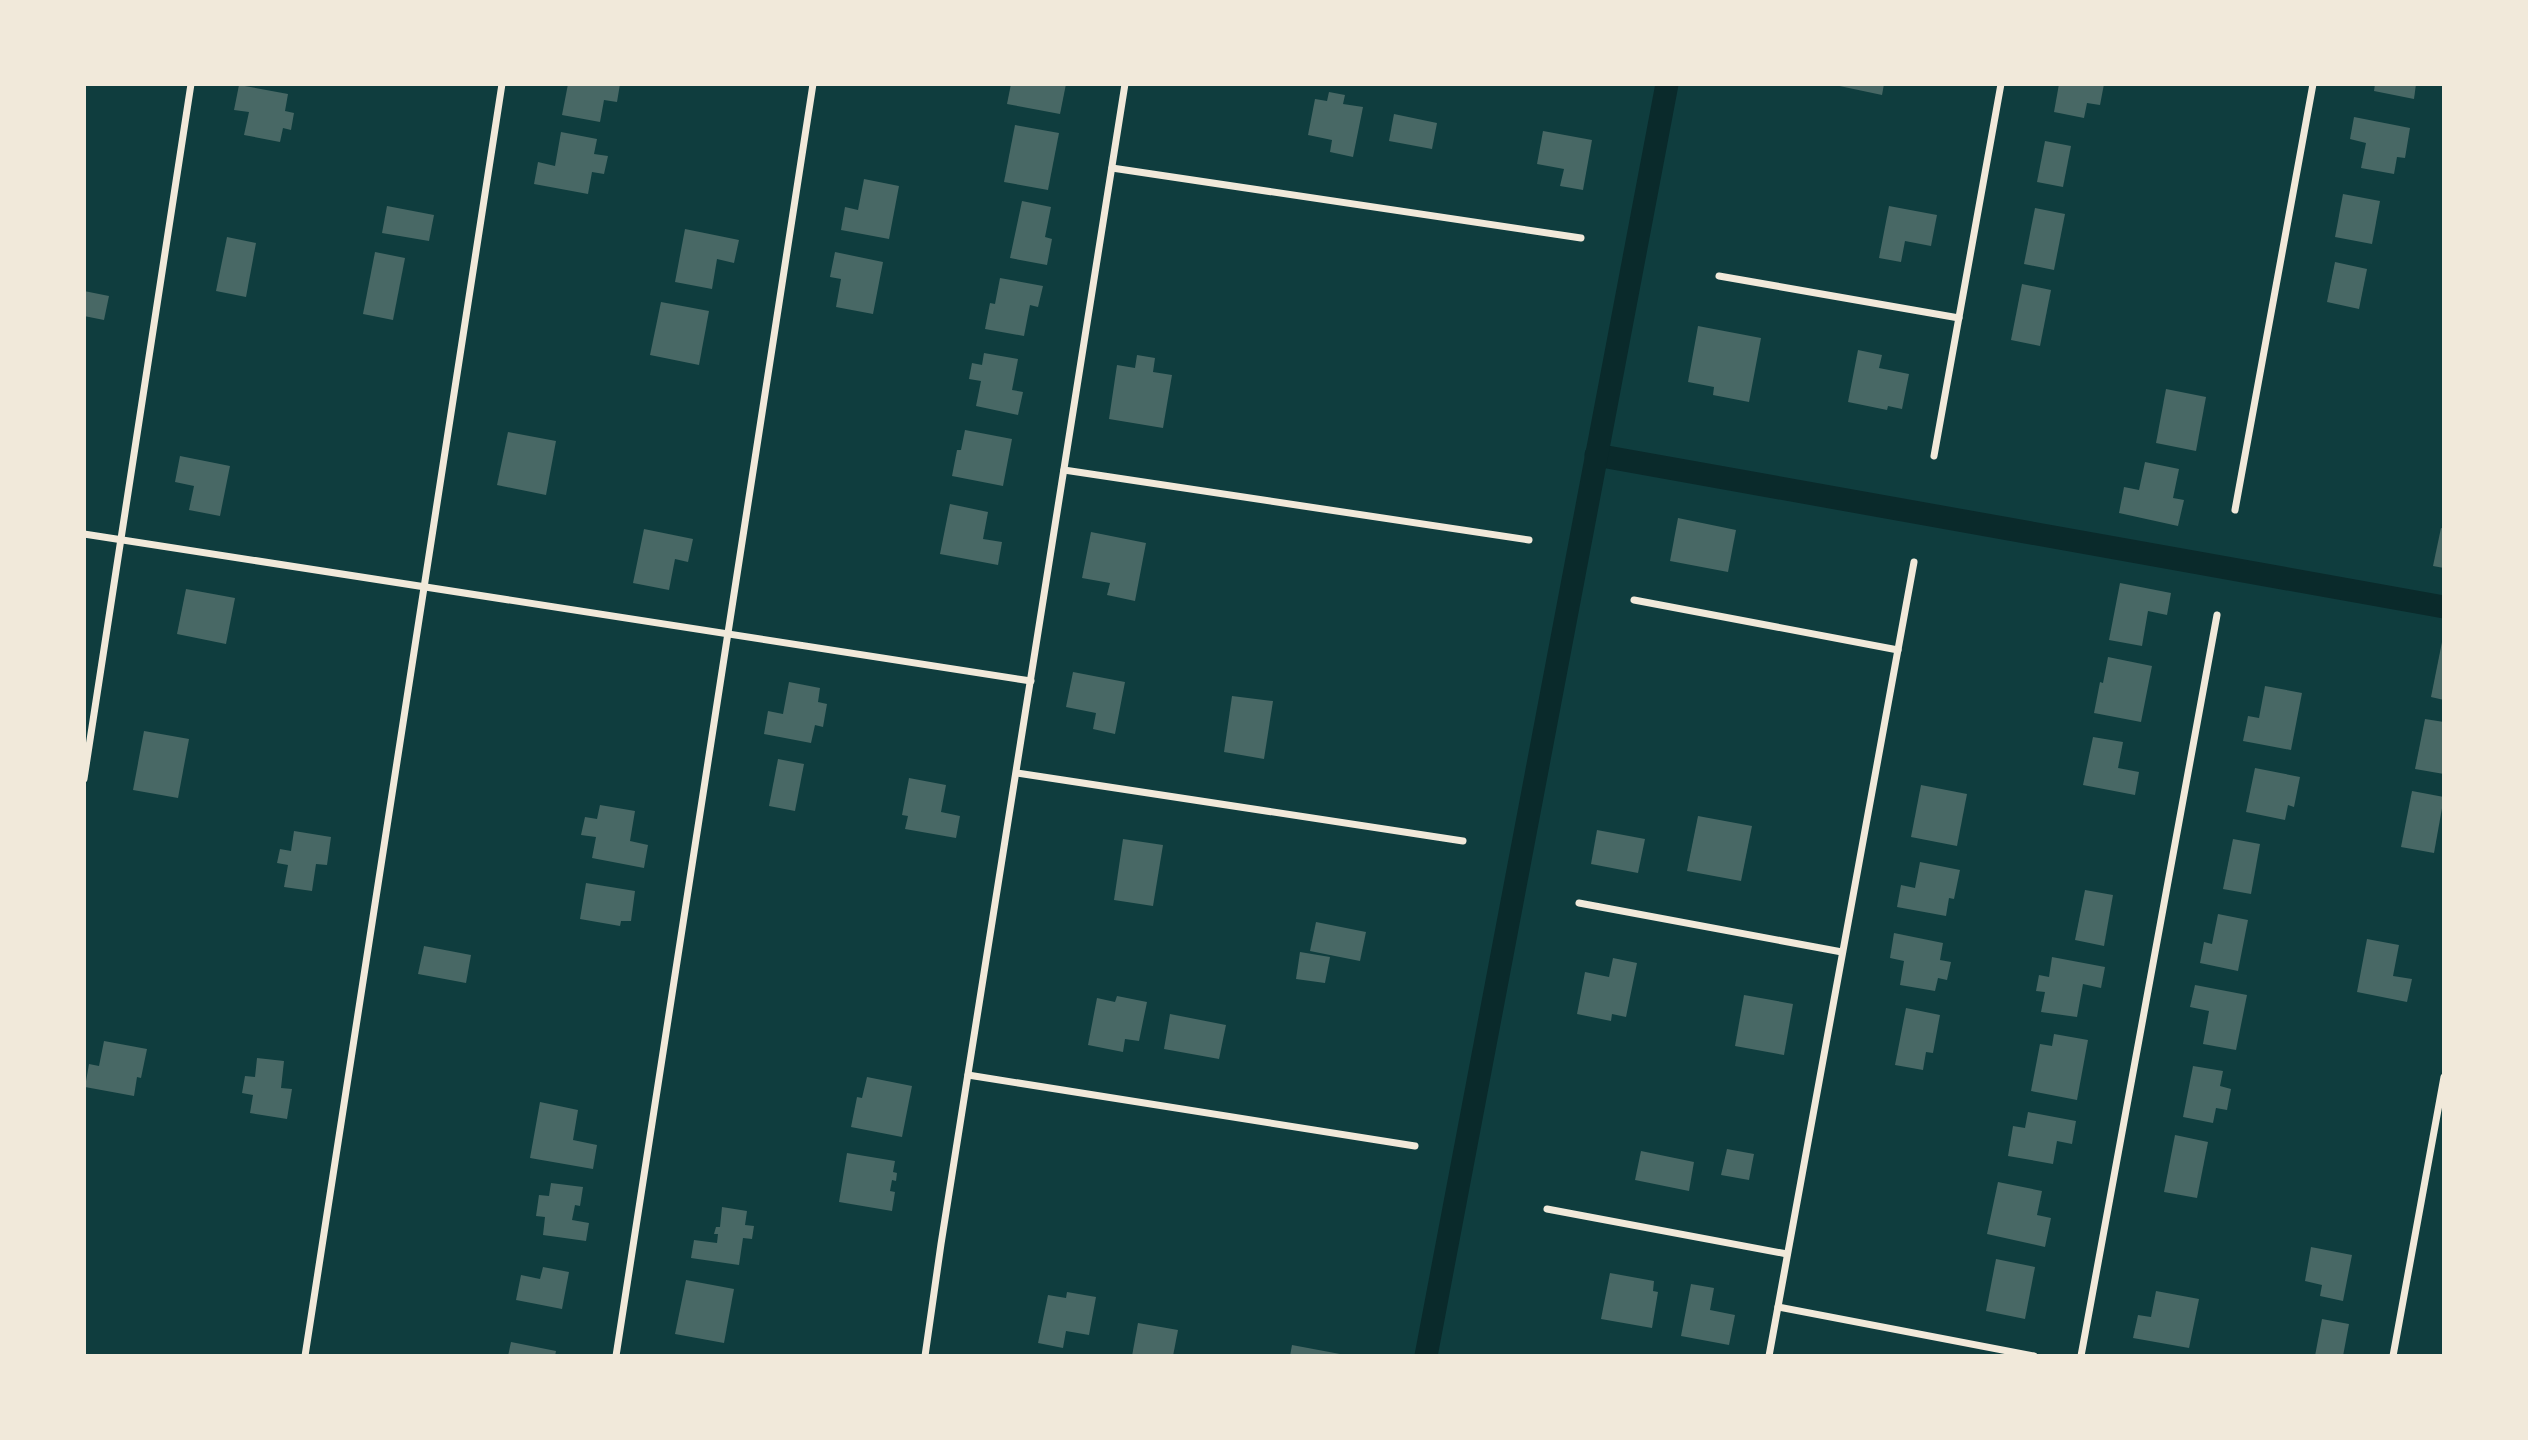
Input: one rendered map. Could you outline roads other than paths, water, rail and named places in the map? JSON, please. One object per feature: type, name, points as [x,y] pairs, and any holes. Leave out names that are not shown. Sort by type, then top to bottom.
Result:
[{"type":"street","points":[[84,779],[191,84]]},
{"type":"street","points":[[305,1356],[502,84]]},
{"type":"street","points":[[615,1356],[813,84]]},
{"type":"street","points":[[925,1356],[1125,84]]},
{"type":"street","points":[[1934,456],[2001,84]]},
{"type":"street","points":[[2235,510],[2313,84]]},
{"type":"street","points":[[1112,168],[1581,239]]},
{"type":"street","points":[[1719,276],[1959,318]]},
{"type":"street","points":[[1063,470],[1529,540]]},
{"type":"street","points":[[84,534],[1031,681]]},
{"type":"street","points":[[1769,1356],[1914,562]]},
{"type":"street","points":[[1634,600],[1898,650]]},
{"type":"street","points":[[2081,1356],[2217,615]]},
{"type":"street","points":[[1017,773],[1462,841]]},
{"type":"street","points":[[1579,903],[1842,952]]},
{"type":"street","points":[[968,1075],[1415,1146]]},
{"type":"street","points":[[2393,1356],[2444,1077]]},
{"type":"street","points":[[1547,1209],[1787,1254]]},
{"type":"street","points":[[1778,1307],[2035,1356]]},
{"type":"waterway","points":[[1426,1356],[1667,84]]},
{"type":"waterway","points":[[1596,455],[2444,607]]}]
